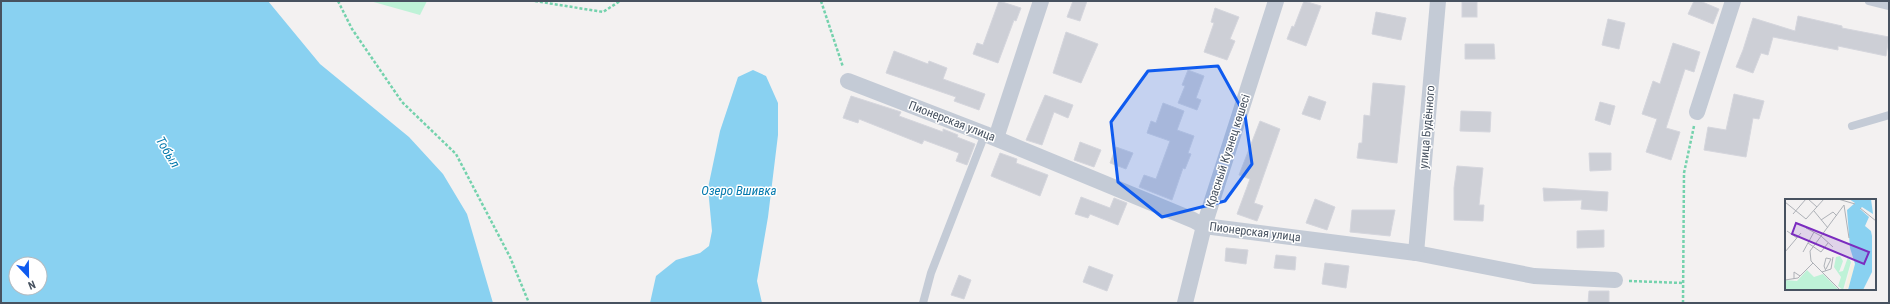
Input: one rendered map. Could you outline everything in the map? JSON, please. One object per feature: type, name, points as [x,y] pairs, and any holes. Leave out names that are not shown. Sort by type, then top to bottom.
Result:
[{"type":"street","points":[[990,136],[1041,1]]},
{"type":"street","name":"Красный Кузнец көшесі","points":[[1185,303],[1204,226],[1276,1]]},
{"type":"street","name":"улица Будённого","points":[[1416,253],[1438,1]]},
{"type":"street","points":[[1697,112],[1733,1]]},
{"type":"street","name":"Пионерская улица","points":[[848,81],[990,136],[1193,220],[1204,226],[1416,253],[1534,276],[1615,280]]},
{"type":"lane","points":[[1869,1],[1889,6]]},
{"type":"lane","points":[[1852,126],[1889,115]]},
{"type":"lane","points":[[923,303],[931,273],[990,136]]},
{"type":"path","points":[[338,1],[352,29],[402,102],[456,154],[510,257],[529,303]]},
{"type":"path","points":[[535,1],[603,12],[620,1]]},
{"type":"path","points":[[821,1],[848,81]]},
{"type":"path","points":[[1683,303],[1684,173],[1697,112]]},
{"type":"path","points":[[1615,280],[1683,283]]},
{"type":"highlighted area","points":[[1218,66],[1245,115],[1252,164],[1225,201],[1162,217],[1118,182],[1111,122],[1148,71]]},
{"type":"green space","points":[[370,1],[427,1],[420,15]]},
{"type":"water","name":"Тобыл","points":[[1,1],[268,1],[320,64],[409,137],[443,174],[467,214],[493,303],[1,303]]},
{"type":"water","name":"Озеро Вшивка","points":[[753,70],[766,76],[778,103],[778,135],[768,217],[757,281],[762,303],[650,303],[656,276],[676,260],[700,253],[709,246],[712,231],[708,188],[720,131],[738,77]]},
{"type":"building","points":[[999,1],[1021,8],[1016,21],[1014,20],[998,63],[973,54],[977,43],[983,45]]},
{"type":"building","points":[[1073,1],[1087,1],[1080,21],[1067,17]]},
{"type":"building","points":[[1304,1],[1321,6],[1306,46],[1287,39],[1292,26],[1294,27]]},
{"type":"building","points":[[1694,1],[1700,1],[1719,9],[1713,24],[1688,14]]},
{"type":"building","points":[[1462,2],[1477,2],[1477,17],[1462,17]]},
{"type":"building","points":[[1215,8],[1239,17],[1230,39],[1235,41],[1227,60],[1204,52],[1214,23],[1211,22]]},
{"type":"building","points":[[1376,12],[1406,18],[1401,40],[1372,34]]},
{"type":"building","points":[[1798,16],[1842,26],[1842,28],[1889,37],[1886,56],[1838,46],[1838,50],[1773,37],[1768,55],[1761,53],[1753,73],[1736,67],[1753,18],[1795,31]]},
{"type":"building","points":[[1608,19],[1625,23],[1619,49],[1602,45]]},
{"type":"building","points":[[1066,32],[1098,44],[1081,83],[1053,73]]},
{"type":"building","points":[[1673,43],[1700,52],[1694,72],[1685,69],[1666,128],[1680,132],[1671,160],[1646,152],[1657,119],[1642,114],[1653,81],[1660,84]]},
{"type":"building","points":[[1465,44],[1494,44],[1495,59],[1465,59]]},
{"type":"building","points":[[894,51],[928,64],[929,61],[947,68],[943,79],[985,94],[979,110],[954,101],[956,97],[886,73]]},
{"type":"building","points":[[1188,70],[1204,76],[1196,98],[1201,100],[1197,110],[1178,103],[1185,86],[1182,85]]},
{"type":"building","points":[[1373,83],[1405,86],[1397,163],[1357,158],[1359,143],[1362,143],[1364,115],[1370,116]]},
{"type":"building","points":[[1734,94],[1764,101],[1759,119],[1753,118],[1746,157],[1704,150],[1708,127],[1726,130]]},
{"type":"building","points":[[1045,95],[1073,105],[1068,118],[1054,112],[1042,145],[1026,140]]},
{"type":"building","points":[[851,96],[901,112],[899,116],[943,132],[943,129],[958,135],[957,137],[975,144],[967,165],[956,161],[959,153],[924,140],[922,144],[859,119],[858,123],[843,118]]},
{"type":"building","points":[[1309,96],[1326,102],[1320,120],[1302,114]]},
{"type":"building","points":[[1600,102],[1615,106],[1610,125],[1595,120]]},
{"type":"building","points":[[1163,103],[1184,111],[1177,130],[1194,136],[1188,153],[1191,154],[1185,169],[1183,168],[1172,200],[1139,187],[1144,175],[1156,179],[1170,141],[1147,133],[1151,121],[1156,123]]},
{"type":"building","points":[[1461,111],[1491,112],[1490,132],[1460,131]]},
{"type":"building","points":[[1260,121],[1280,129],[1254,203],[1263,206],[1257,221],[1237,214],[1250,179],[1239,175]]},
{"type":"building","points":[[1080,142],[1101,150],[1094,167],[1074,160]]},
{"type":"building","points":[[1116,147],[1133,153],[1126,169],[1110,163]]},
{"type":"building","points":[[1000,153],[1017,159],[1016,163],[1048,175],[1040,196],[991,176]]},
{"type":"building","points":[[1589,153],[1611,153],[1611,170],[1590,171]]},
{"type":"building","points":[[1457,166],[1483,168],[1479,205],[1484,205],[1483,221],[1454,220],[1454,188]]},
{"type":"building","points":[[1543,188],[1608,192],[1607,211],[1581,209],[1582,200],[1544,201]]},
{"type":"building","points":[[1081,197],[1110,208],[1114,198],[1127,203],[1118,225],[1090,214],[1088,218],[1075,214]]},
{"type":"building","points":[[1315,199],[1335,207],[1327,230],[1306,223]]},
{"type":"building","points":[[1352,210],[1395,210],[1390,236],[1350,232]]},
{"type":"building","points":[[1604,230],[1604,247],[1577,248],[1577,231]]},
{"type":"building","points":[[1226,248],[1248,250],[1246,264],[1225,261]]},
{"type":"building","points":[[1276,255],[1296,257],[1295,270],[1274,268]]},
{"type":"building","points":[[1325,263],[1349,266],[1346,288],[1322,284]]},
{"type":"building","points":[[1089,266],[1113,275],[1107,291],[1083,282]]},
{"type":"building","points":[[959,275],[971,280],[964,299],[951,295]]},
{"type":"building","points":[[1589,291],[1609,291],[1609,303],[1588,303]]}]
